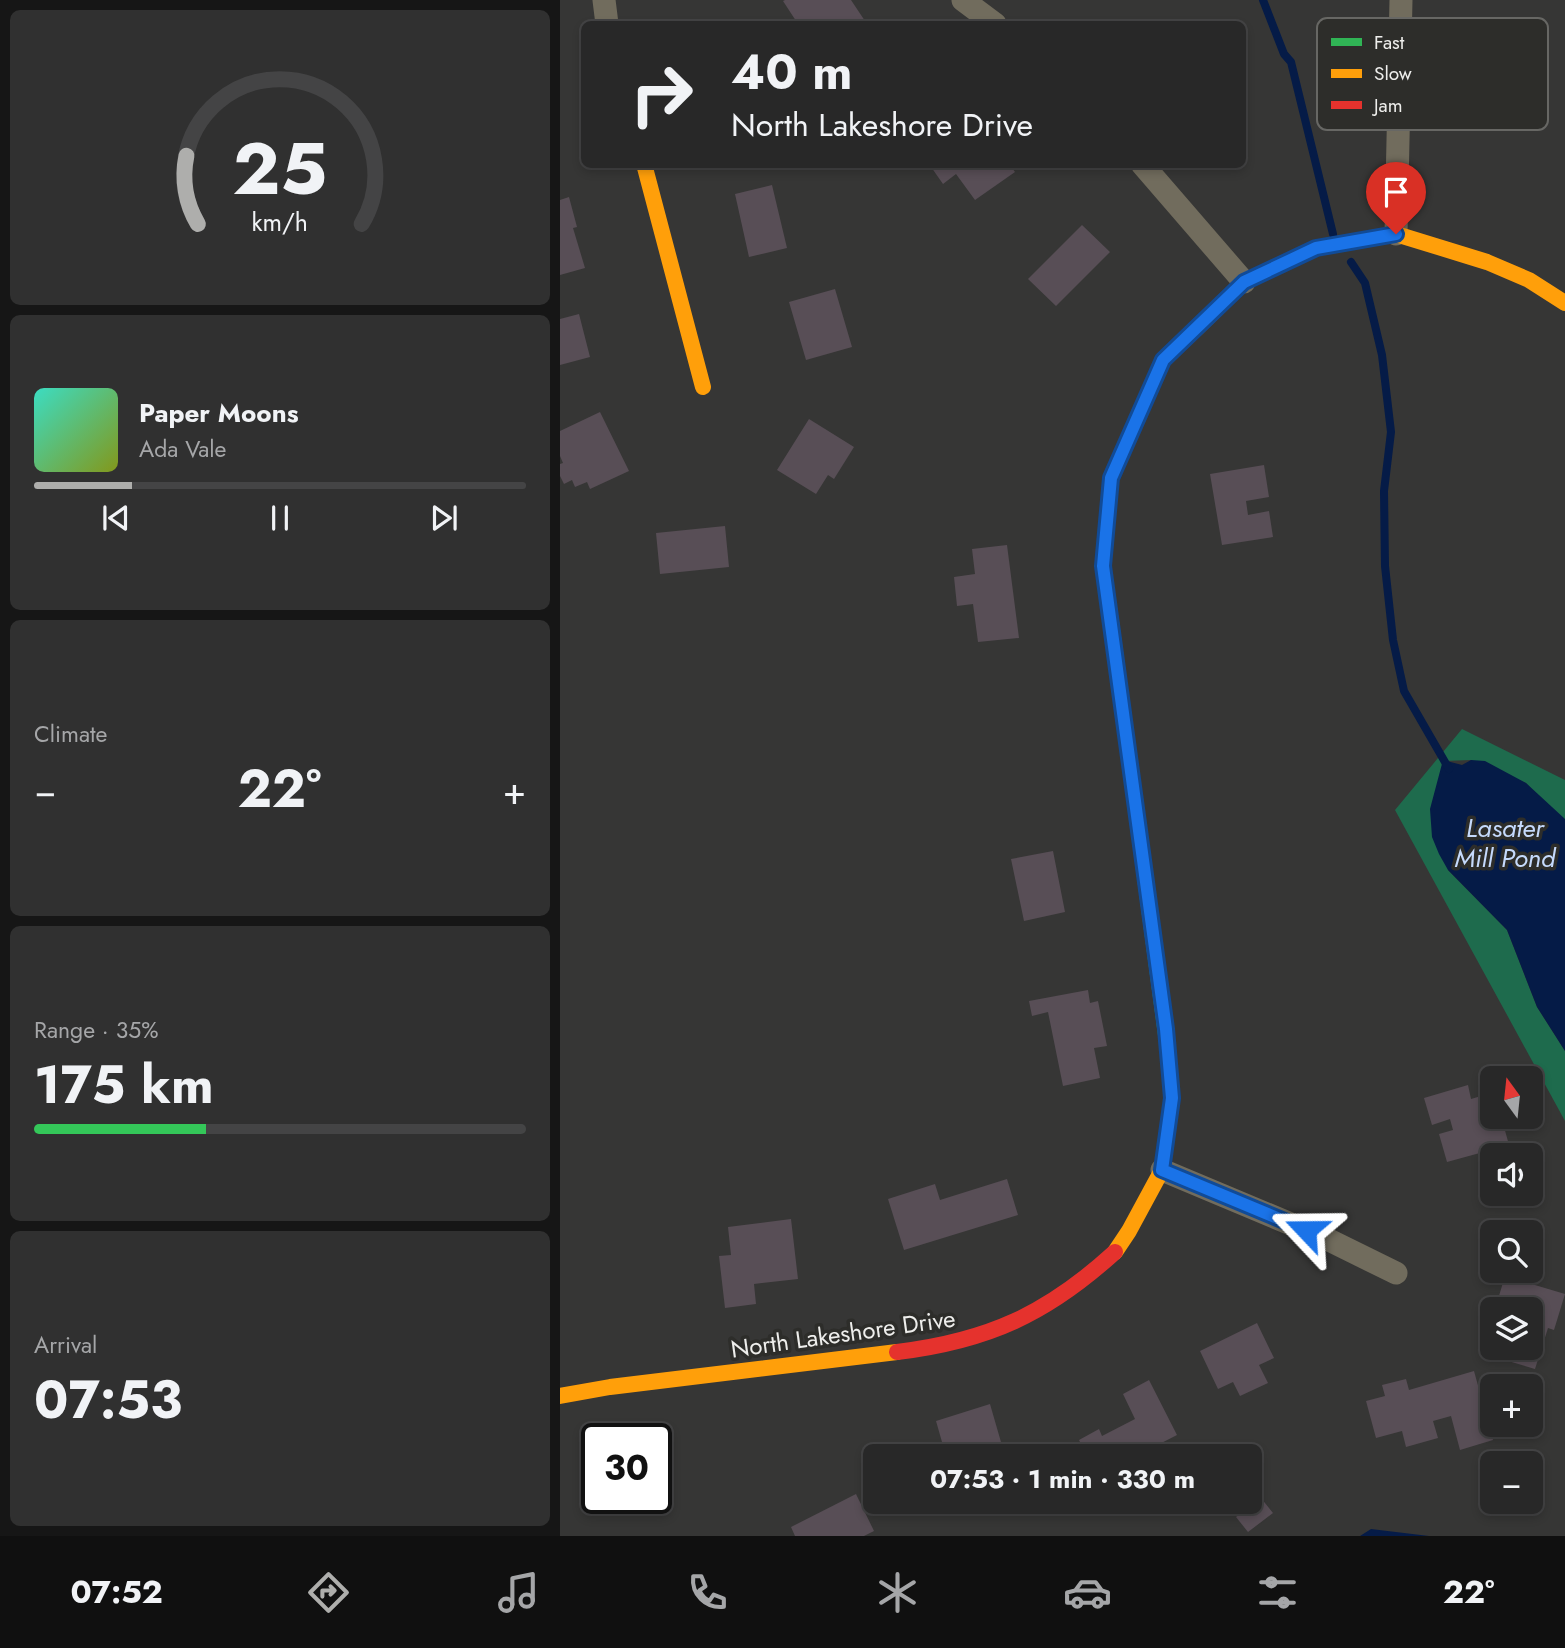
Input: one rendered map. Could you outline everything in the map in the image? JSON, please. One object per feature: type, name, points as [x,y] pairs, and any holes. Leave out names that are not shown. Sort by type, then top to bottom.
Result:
[{"type":"street","points":[[604,0],[607,21]]},
{"type":"street","points":[[963,0],[991,21]]},
{"type":"street","points":[[1401,0],[1401,18]]},
{"type":"street","points":[[1396,234],[1398,130]]},
{"type":"street","points":[[645,168],[703,387]]},
{"type":"street","points":[[1145,168],[1244,282]]},
{"type":"street","name":"North Lakeshore Drive","points":[[560,1396],[610,1387],[916,1350],[972,1339],[1004,1327],[1055,1301],[1093,1273],[1117,1250],[1162,1170],[1172,1098],[1164,1016],[1103,566],[1111,478],[1163,360],[1244,282],[1316,248],[1396,234],[1487,262],[1529,280],[1565,303]]},
{"type":"street","points":[[1162,1170],[1329,1240],[1396,1273]]},
{"type":"green space","points":[[1462,729],[1565,780],[1565,827],[1526,783],[1471,760],[1443,761],[1448,870],[1507,930],[1537,1007],[1565,1051],[1565,1121],[1544,1083],[1544,1066],[1535,1066],[1395,810]]},
{"type":"water","name":"Lasater Mill Pond","points":[[1443,760],[1462,765],[1471,760],[1485,761],[1526,783],[1565,819],[1565,1051],[1537,1007],[1507,930],[1448,870],[1439,854],[1432,837],[1430,809]]},
{"type":"water","points":[[1371,1529],[1429,1536],[1360,1536]]},
{"type":"building","points":[[851,0],[865,21],[796,21],[783,1]]},
{"type":"building","points":[[932,168],[1012,168],[1015,172],[975,200],[956,174],[943,184]]},
{"type":"building","points":[[772,185],[787,248],[749,257],[735,194]]},
{"type":"building","points":[[569,197],[577,227],[573,228],[585,268],[560,275],[560,200]]},
{"type":"building","points":[[1082,225],[1110,252],[1056,306],[1028,279]]},
{"type":"building","points":[[835,289],[852,347],[806,360],[789,302]]},
{"type":"building","points":[[579,314],[590,357],[560,365],[560,319]]},
{"type":"building","points":[[600,412],[629,471],[590,489],[587,482],[575,487],[572,480],[564,484],[560,476],[560,464],[563,463],[560,456],[560,431]]},
{"type":"building","points":[[809,419],[854,447],[834,479],[828,475],[816,494],[777,470]]},
{"type":"building","points":[[1264,465],[1269,497],[1246,501],[1248,515],[1269,511],[1273,537],[1222,545],[1210,474]]},
{"type":"building","points":[[725,526],[729,567],[660,574],[656,533]]},
{"type":"building","points":[[1007,545],[1019,638],[978,642],[973,604],[957,606],[954,577],[975,574],[972,549]]},
{"type":"building","points":[[1053,851],[1065,912],[1024,921],[1011,859]]},
{"type":"building","points":[[1088,990],[1090,1003],[1098,1001],[1107,1046],[1094,1048],[1100,1078],[1063,1086],[1048,1012],[1032,1016],[1029,1001]]},
{"type":"building","points":[[1468,1085],[1471,1099],[1480,1096],[1480,1129],[1505,1129],[1508,1143],[1480,1143],[1480,1153],[1447,1162],[1439,1134],[1453,1130],[1450,1119],[1432,1125],[1424,1098]]},
{"type":"building","points":[[1007,1179],[1018,1215],[904,1250],[888,1199],[935,1184],[940,1200]]},
{"type":"building","points":[[791,1219],[798,1279],[754,1284],[756,1304],[725,1308],[719,1256],[731,1255],[728,1227]]},
{"type":"building","points":[[1503,1283],[1528,1283],[1565,1294],[1554,1330],[1548,1328],[1543,1344],[1543,1297],[1499,1297]]},
{"type":"building","points":[[1257,1323],[1274,1358],[1259,1365],[1268,1383],[1240,1396],[1233,1382],[1218,1389],[1200,1351]]},
{"type":"building","points":[[1505,1360],[1538,1360],[1535,1369]]},
{"type":"building","points":[[1474,1371],[1480,1393],[1480,1437],[1492,1437],[1493,1440],[1460,1450],[1451,1416],[1433,1421],[1438,1438],[1406,1447],[1402,1431],[1376,1438],[1366,1401],[1385,1396],[1382,1385],[1406,1379],[1409,1390]]},
{"type":"building","points":[[1149,1380],[1177,1435],[1159,1444],[1081,1444],[1079,1440],[1099,1429],[1102,1436],[1135,1419],[1123,1394]]},
{"type":"building","points":[[990,1404],[1002,1444],[943,1444],[936,1421]]},
{"type":"building","points":[[856,1494],[863,1514],[866,1514],[874,1531],[864,1536],[795,1536],[791,1527]]},
{"type":"building","points":[[1262,1499],[1273,1513],[1248,1532],[1236,1517],[1240,1514],[1262,1514]]},
{"type":"waterway","points":[[1263,0],[1284,54],[1291,62],[1333,234]]},
{"type":"waterway","points":[[1351,262],[1365,283],[1382,355],[1391,432],[1384,491],[1385,566],[1393,640],[1404,691],[1449,769]]},
{"type":"traffic: fast","points":[[1111,622],[1168,1050]]},
{"type":"traffic: slow","points":[[645,168],[703,387]]},
{"type":"traffic: slow","points":[[1196,329],[1244,282],[1316,248],[1396,234],[1487,262],[1529,280],[1565,303]]},
{"type":"traffic: slow","points":[[1115,1252],[1162,1170],[1172,1098],[1168,1050]]},
{"type":"traffic: slow","points":[[560,1396],[610,1387],[897,1352]]},
{"type":"traffic: jam","points":[[1111,622],[1103,566],[1111,478],[1163,360],[1196,329]]},
{"type":"traffic: jam","points":[[897,1352],[960,1340],[1015,1321],[1065,1292],[1115,1252]]},
{"type":"route","points":[[1306,1230],[1162,1170],[1172,1098],[1166,1029],[1103,566],[1111,478],[1163,360],[1244,282],[1316,248],[1396,234]]}]
